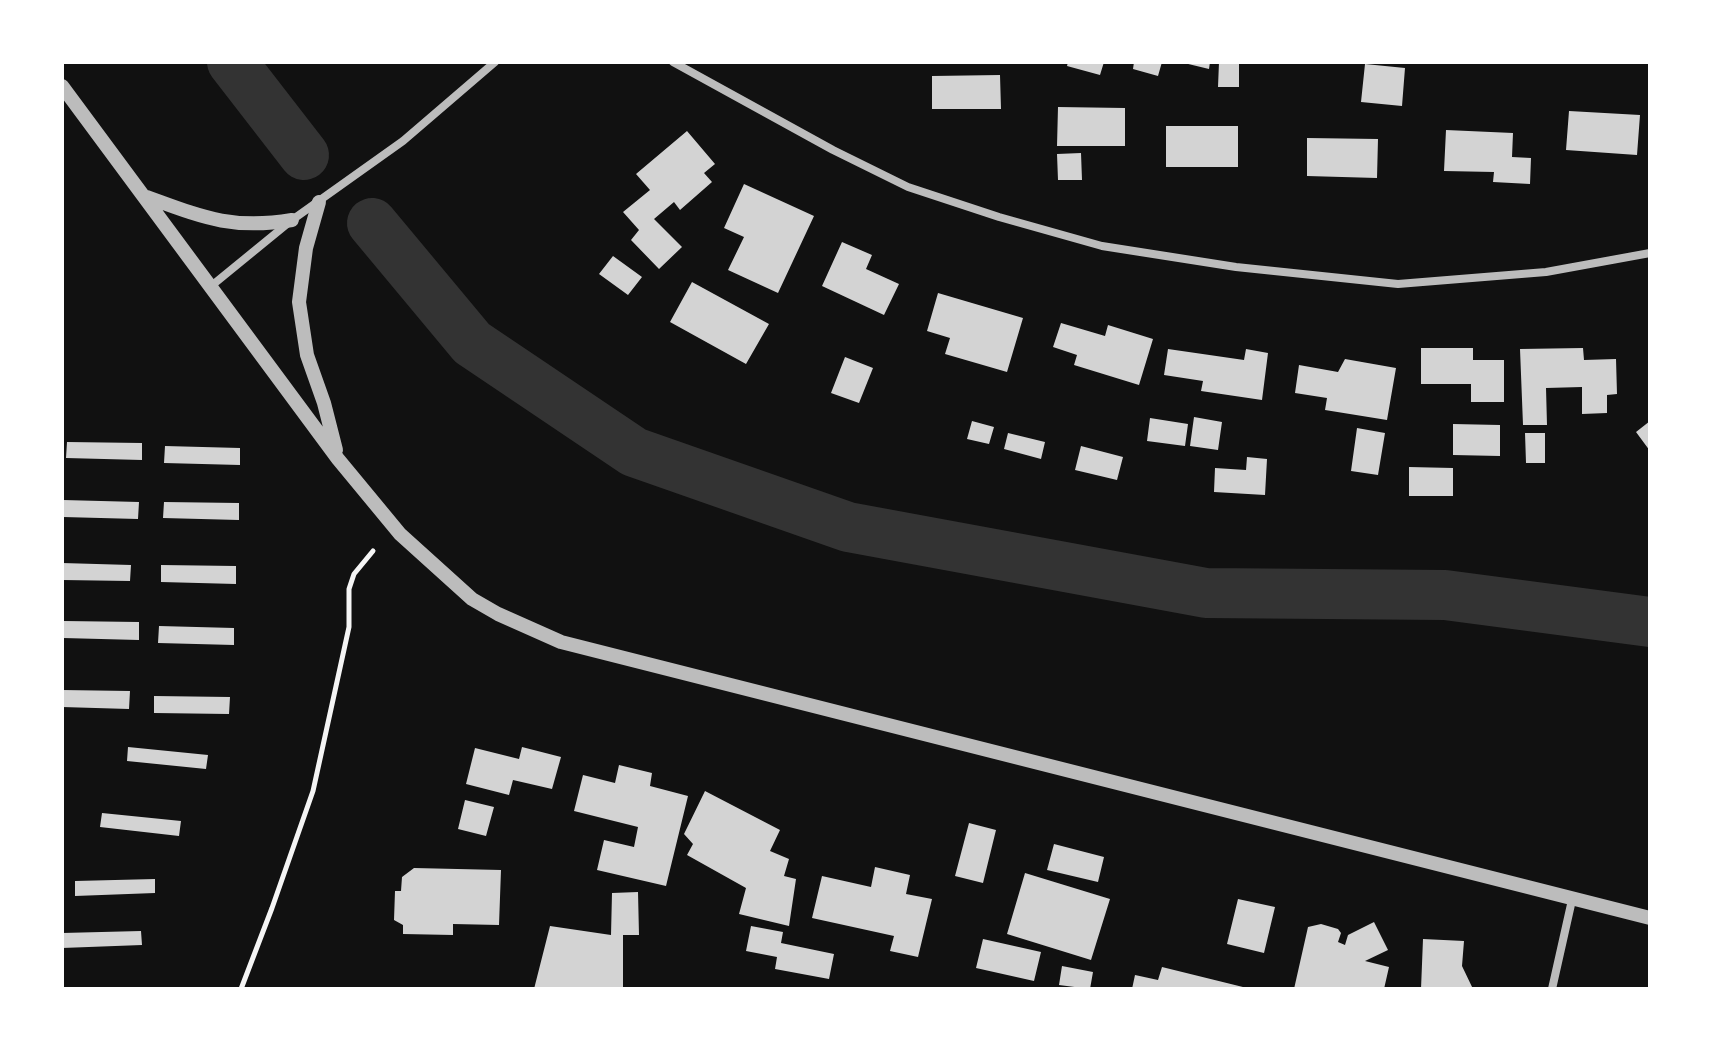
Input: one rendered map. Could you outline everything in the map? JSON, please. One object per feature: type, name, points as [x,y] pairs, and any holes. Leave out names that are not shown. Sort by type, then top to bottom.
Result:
[{"type":"street","points":[[210,288],[292,220],[403,141],[495,62]]},
{"type":"street","points":[[673,62],[820,143],[908,187],[1102,246],[1236,267],[1398,284],[1546,272],[1650,253]]},
{"type":"street","points":[[62,86],[338,459],[400,534],[472,599],[498,614],[561,642],[1650,918]]},
{"type":"street","points":[[146,197],[219,222],[245,225],[292,220]]},
{"type":"street","points":[[319,202],[306,248],[299,302],[307,355],[324,403],[338,459]]},
{"type":"street","points":[[1552,989],[1572,900]]},
{"type":"path","points":[[241,989],[313,791],[349,627],[349,589],[354,574],[373,551]]},
{"type":"building","points":[[1068,62],[1104,62],[1100,75],[1067,66]]},
{"type":"building","points":[[1134,62],[1162,62],[1158,76],[1133,69]]},
{"type":"building","points":[[1180,62],[1210,62],[1209,69]]},
{"type":"building","points":[[1219,62],[1239,62],[1239,87],[1218,87]]},
{"type":"building","points":[[1365,64],[1405,68],[1402,106],[1361,102]]},
{"type":"building","points":[[1000,75],[1001,109],[932,109],[932,76]]},
{"type":"building","points":[[1058,107],[1125,108],[1125,146],[1057,146]]},
{"type":"building","points":[[1569,111],[1640,115],[1637,155],[1566,150]]},
{"type":"building","points":[[1166,126],[1238,126],[1238,167],[1166,167]]},
{"type":"building","points":[[1446,130],[1513,133],[1512,157],[1531,158],[1530,184],[1493,182],[1494,172],[1444,171]]},
{"type":"building","points":[[687,131],[715,164],[704,173],[712,182],[680,210],[674,202],[654,219],[682,247],[659,269],[631,240],[639,230],[623,212],[650,190],[636,174]]},
{"type":"building","points":[[1307,138],[1378,139],[1377,178],[1307,176]]},
{"type":"building","points":[[1081,153],[1082,180],[1058,180],[1057,154]]},
{"type":"building","points":[[744,184],[814,216],[778,293],[728,270],[744,237],[724,228]]},
{"type":"building","points":[[842,242],[872,255],[866,269],[899,284],[884,315],[822,286]]},
{"type":"building","points":[[613,256],[642,277],[628,295],[599,274]]},
{"type":"building","points":[[692,282],[769,324],[746,364],[670,322]]},
{"type":"building","points":[[938,293],[1023,318],[1007,372],[945,354],[950,338],[927,331]]},
{"type":"building","points":[[1061,323],[1105,336],[1108,325],[1153,339],[1139,385],[1074,365],[1077,355],[1053,347]]},
{"type":"building","points":[[1421,348],[1473,348],[1473,360],[1504,360],[1504,402],[1471,402],[1471,384],[1421,384]]},
{"type":"building","points":[[1583,348],[1584,360],[1616,359],[1617,394],[1607,395],[1607,413],[1582,414],[1582,387],[1546,388],[1547,425],[1523,425],[1520,349]]},
{"type":"building","points":[[1168,349],[1244,360],[1246,349],[1268,353],[1262,400],[1201,391],[1203,381],[1164,375]]},
{"type":"building","points":[[845,357],[873,368],[859,403],[831,393]]},
{"type":"building","points":[[1345,359],[1396,368],[1387,420],[1325,410],[1327,398],[1295,393],[1299,365],[1338,372]]},
{"type":"building","points":[[1194,417],[1222,422],[1218,450],[1190,446]]},
{"type":"building","points":[[1150,418],[1188,424],[1185,446],[1147,441]]},
{"type":"building","points":[[972,421],[994,427],[989,444],[967,439]]},
{"type":"building","points":[[1650,421],[1650,451],[1636,432]]},
{"type":"building","points":[[1453,424],[1500,425],[1500,456],[1453,455]]},
{"type":"building","points":[[1357,428],[1385,433],[1378,475],[1351,471]]},
{"type":"building","points":[[1008,433],[1045,442],[1041,459],[1004,449]]},
{"type":"building","points":[[1525,433],[1545,433],[1545,463],[1526,463]]},
{"type":"building","points":[[67,442],[142,443],[142,460],[66,458]]},
{"type":"building","points":[[165,446],[240,448],[240,465],[164,463]]},
{"type":"building","points":[[1081,446],[1123,457],[1117,480],[1075,470]]},
{"type":"building","points":[[1247,457],[1267,459],[1265,495],[1214,492],[1215,468],[1246,470]]},
{"type":"building","points":[[1409,467],[1453,468],[1453,496],[1409,496]]},
{"type":"building","points":[[63,500],[139,502],[138,519],[63,517]]},
{"type":"building","points":[[164,502],[239,503],[239,520],[163,518]]},
{"type":"building","points":[[62,563],[131,565],[130,581],[62,580]]},
{"type":"building","points":[[161,565],[236,566],[236,584],[161,582]]},
{"type":"building","points":[[64,621],[139,622],[139,640],[63,638]]},
{"type":"building","points":[[159,626],[234,628],[234,645],[158,643]]},
{"type":"building","points":[[62,690],[130,691],[129,709],[62,707]]},
{"type":"building","points":[[154,696],[230,697],[229,714],[154,713]]},
{"type":"building","points":[[128,747],[208,755],[206,769],[127,761]]},
{"type":"building","points":[[522,747],[561,757],[552,789],[513,780],[509,795],[466,784],[475,748],[519,759]]},
{"type":"building","points":[[619,765],[652,773],[650,786],[688,796],[666,886],[597,870],[604,840],[634,847],[638,827],[574,811],[583,775],[615,783]]},
{"type":"building","points":[[705,791],[780,830],[770,851],[789,859],[784,876],[796,879],[789,926],[739,914],[746,888],[687,855],[693,844],[684,834]]},
{"type":"building","points":[[465,800],[494,807],[486,836],[458,829]]},
{"type":"building","points":[[102,813],[181,821],[179,836],[100,827]]},
{"type":"building","points":[[969,823],[996,830],[983,883],[955,876]]},
{"type":"building","points":[[1054,844],[1104,857],[1098,882],[1047,870]]},
{"type":"building","points":[[875,867],[910,875],[906,894],[932,899],[918,957],[890,951],[894,936],[812,918],[822,876],[871,887]]},
{"type":"building","points":[[414,868],[501,870],[499,925],[453,924],[453,935],[403,934],[403,925],[394,920],[395,891],[401,891],[402,877]]},
{"type":"building","points":[[1025,873],[1110,899],[1091,960],[1007,934]]},
{"type":"building","points":[[155,879],[155,893],[75,896],[75,881]]},
{"type":"building","points":[[638,892],[639,935],[623,935],[623,989],[534,989],[550,926],[611,935],[612,893]]},
{"type":"building","points":[[1238,899],[1275,907],[1264,953],[1227,944]]},
{"type":"building","points":[[1374,922],[1388,950],[1365,961],[1389,967],[1384,989],[1294,989],[1308,927],[1321,924],[1338,929],[1341,933],[1338,942],[1345,945],[1348,935]]},
{"type":"building","points":[[751,926],[783,932],[781,943],[834,954],[829,979],[775,969],[777,957],[746,951]]},
{"type":"building","points":[[141,931],[142,945],[62,948],[62,933]]},
{"type":"building","points":[[983,939],[1041,952],[1034,981],[976,968]]},
{"type":"building","points":[[1423,939],[1464,941],[1462,966],[1473,989],[1421,989]]},
{"type":"building","points":[[1062,966],[1093,972],[1090,989],[1059,985]]},
{"type":"building","points":[[1162,967],[1247,989],[1132,989],[1135,975],[1158,980]]},
{"type":"waterway","points":[[232,62],[304,155]]},
{"type":"waterway","points":[[372,223],[472,343],[634,452],[848,527],[1206,593],[1445,595],[1650,622]]}]
